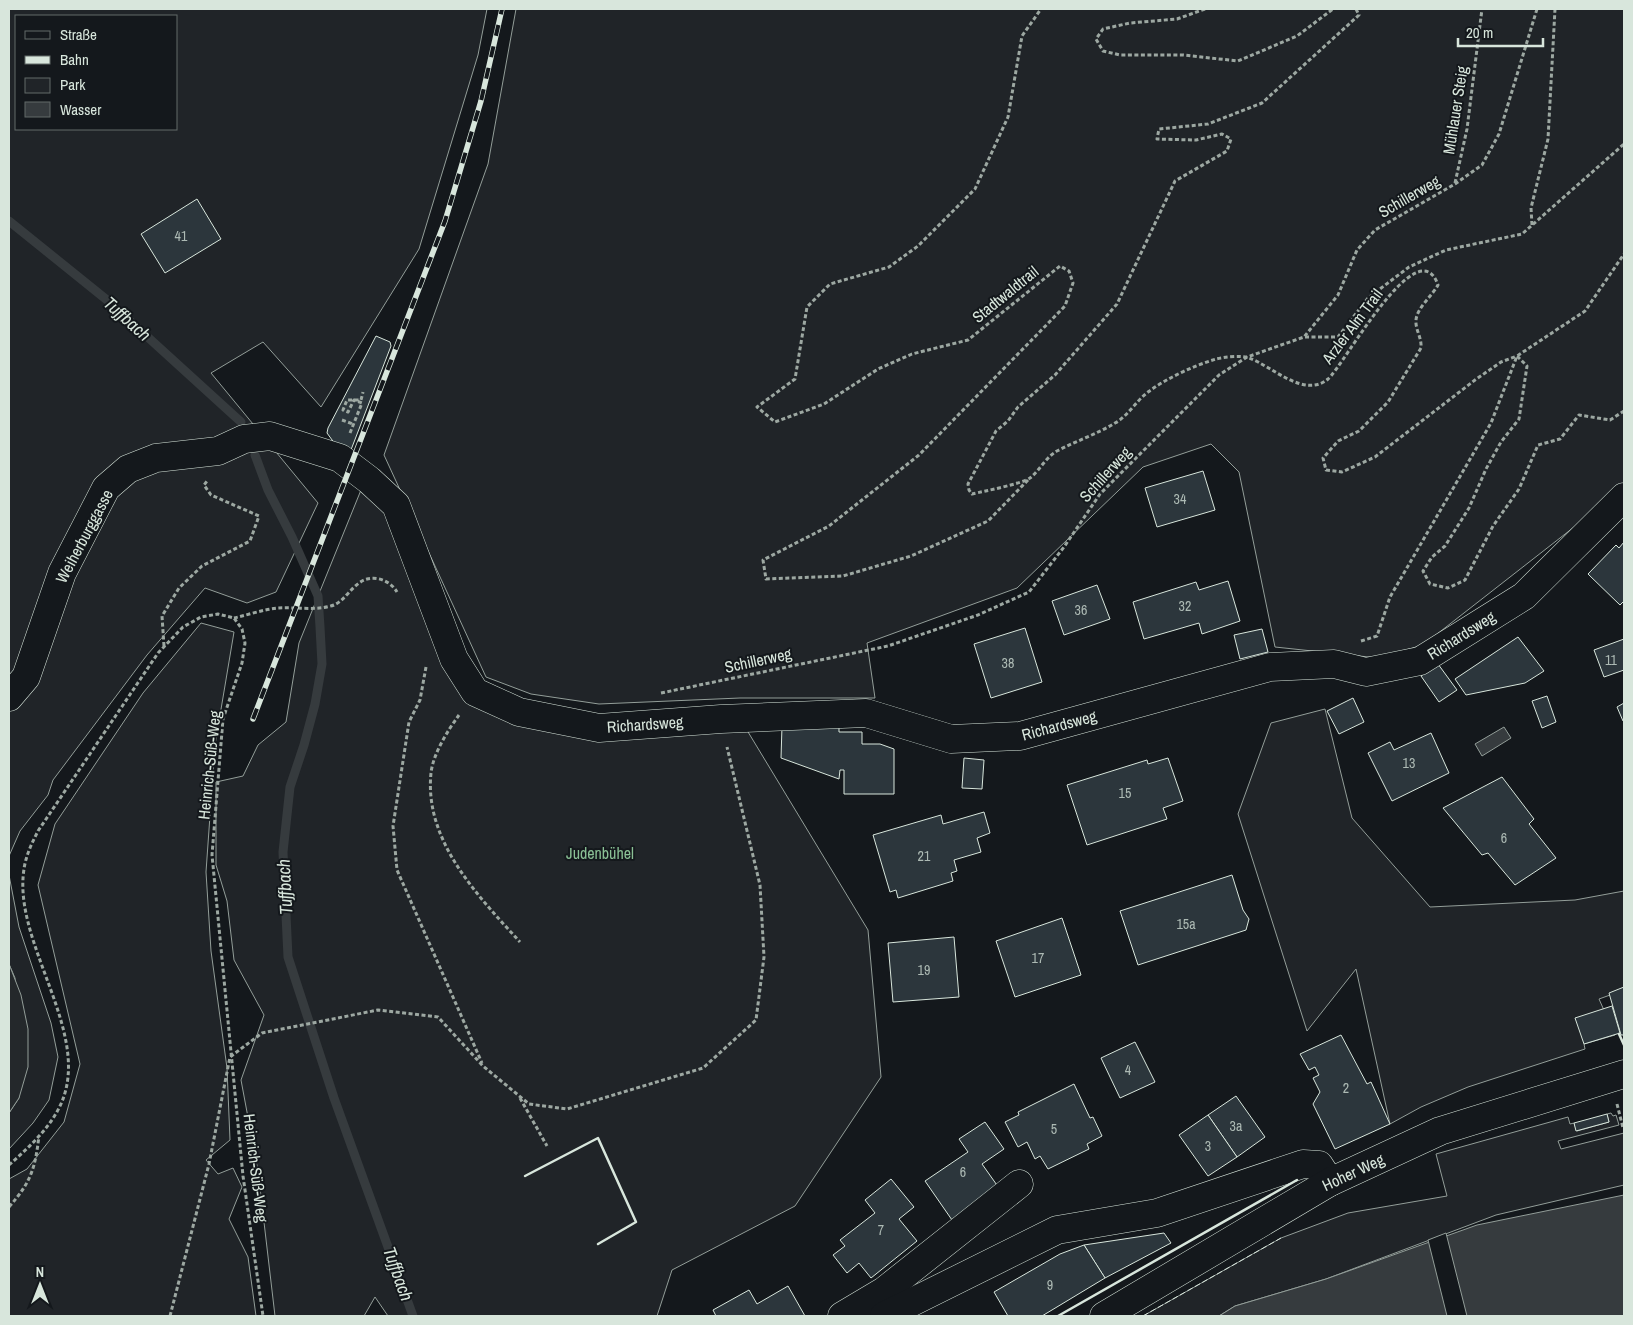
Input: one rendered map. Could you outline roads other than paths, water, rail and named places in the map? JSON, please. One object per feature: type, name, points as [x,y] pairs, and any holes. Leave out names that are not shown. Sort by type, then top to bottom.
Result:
[{"type":"street","name":"Weiherburggasse","points":[[9,697],[26,677],[62,572],[106,488],[128,469],[156,458],[218,451],[244,440],[270,436],[344,449],[369,480],[396,505],[454,658],[475,692]]},
{"type":"street","name":"Richardsweg","points":[[475,692],[519,712],[599,728],[721,719],[866,713],[951,739],[1020,736],[1270,667],[1334,664],[1366,672],[1420,661],[1524,596],[1624,496]]},
{"type":"street","name":"Hoher Weg","points":[[1104,1316],[1330,1182],[1440,1131],[1624,1074]]},
{"type":"street","points":[[884,1316],[1057,1230],[1157,1213],[1303,1164],[1319,1165],[1330,1182]]},
{"type":"street","points":[[842,1316],[884,1291],[1019,1184]]},
{"type":"water","points":[[1504,727],[1511,738],[1482,756],[1475,744]]},
{"type":"water","points":[[1624,1195],[1624,1316],[1219,1316],[1235,1306],[1326,1279],[1477,1225]]},
{"type":"waterway","name":"Tuffbach","points":[[9,221],[107,300],[241,422]]},
{"type":"waterway","name":"Tuffbach","points":[[255,455],[268,490],[292,537],[318,596],[322,664],[315,704],[290,787],[283,852],[288,957],[334,1098],[413,1316]]},
{"type":"railway","points":[[253,719],[445,221],[481,101],[502,9]]},
{"type":"park label","name":"Judenbühel","points":[[600,853]]}]
